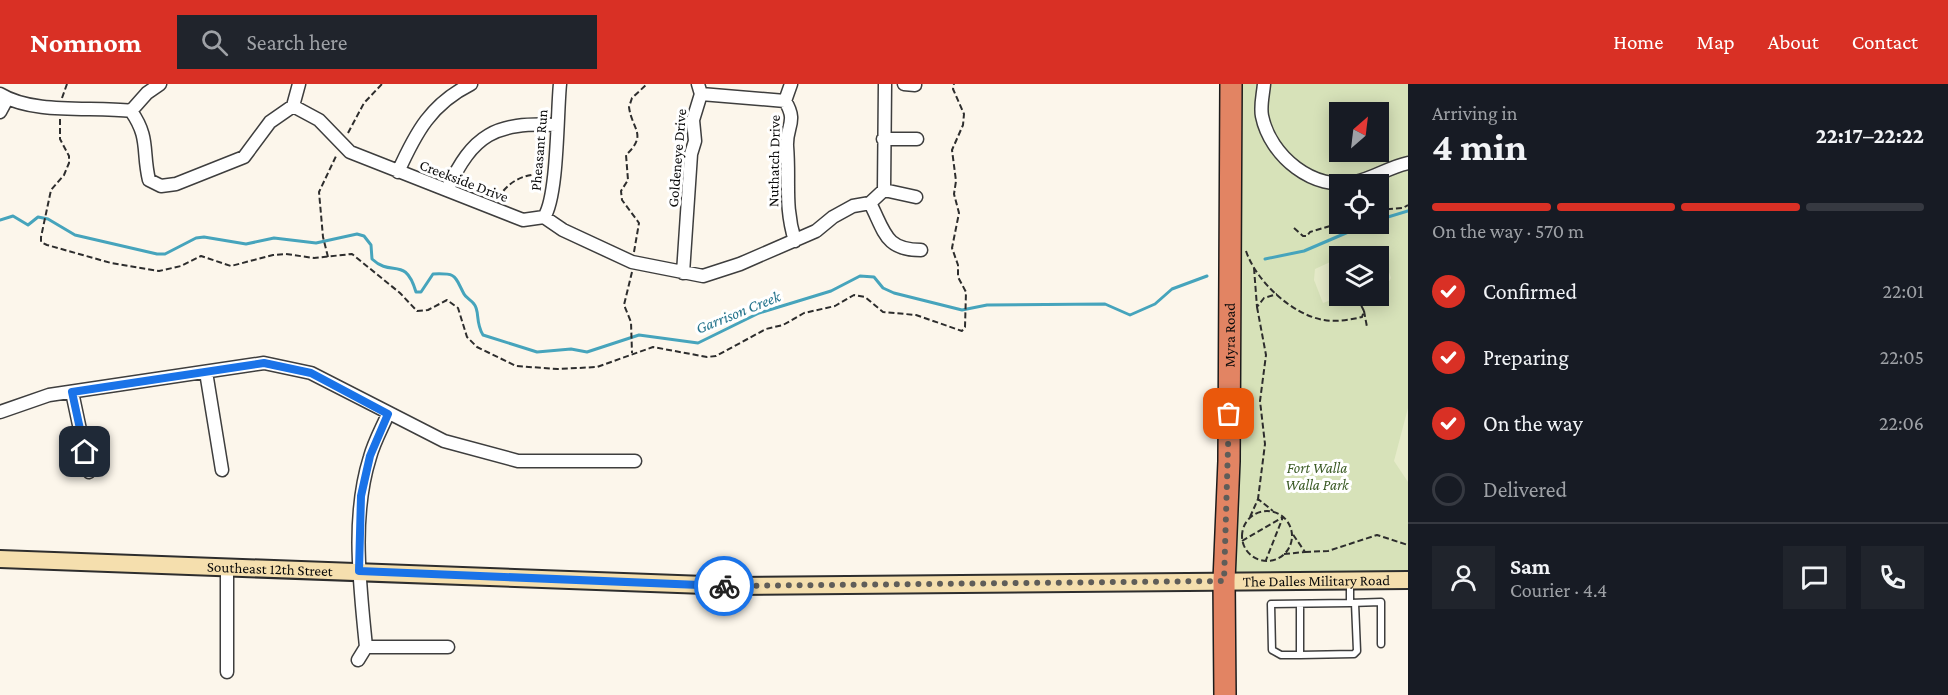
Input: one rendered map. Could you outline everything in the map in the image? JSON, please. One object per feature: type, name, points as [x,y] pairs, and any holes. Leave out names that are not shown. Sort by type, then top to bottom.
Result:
[{"type":"highway","name":"Myra Road","points":[[1225,695],[1224,581],[1229,461],[1231,84]]},
{"type":"main road","name":"Southeast 12th Street","points":[[0,560],[732,586],[1224,581]]},
{"type":"main road","name":"The Dalles Military Road","points":[[1224,581],[1408,580]]},
{"type":"street","points":[[131,111],[147,93],[160,84]]},
{"type":"street","points":[[131,111],[141,125],[146,138],[145,163],[149,180],[161,186],[176,184],[244,157],[270,122],[293,106],[299,84]]},
{"type":"street","points":[[398,171],[424,120],[457,91],[471,84]]},
{"type":"street","name":"Pheasant Run","points":[[544,217],[549,210],[554,174],[560,84]]},
{"type":"street","name":"Nuthatch Drive","points":[[791,84],[785,101],[792,118],[787,146],[790,162],[786,205],[795,241]]},
{"type":"street","points":[[544,217],[563,230],[632,262],[703,276],[740,264],[816,231],[833,217],[853,207],[870,203],[884,190],[885,84]]},
{"type":"street","points":[[904,84],[915,84]]},
{"type":"street","points":[[1264,84],[1261,106],[1267,133],[1285,158],[1313,179],[1330,183],[1355,182],[1391,167],[1408,163]]},
{"type":"street","points":[[699,89],[785,101]]},
{"type":"street","name":"Goldeneye Drive","points":[[683,273],[691,154],[695,141],[693,120],[699,89]]},
{"type":"street","points":[[0,112],[4,96],[60,108],[131,111]]},
{"type":"street","name":"Creekside Drive","points":[[293,106],[325,125],[350,152],[523,220],[544,217]]},
{"type":"street","points":[[447,190],[469,151],[488,135],[514,125],[556,125]]},
{"type":"street","points":[[883,139],[917,139]]},
{"type":"street","points":[[884,190],[916,197]]},
{"type":"street","points":[[870,203],[892,244],[903,250],[921,250]]},
{"type":"street","points":[[0,412],[49,395],[264,363],[311,373],[444,441],[518,467],[635,461]]},
{"type":"street","points":[[206,372],[222,470]]},
{"type":"street","points":[[72,392],[89,472]]},
{"type":"street","points":[[358,660],[366,647],[359,571],[361,496],[370,456],[388,414]]},
{"type":"street","points":[[226,568],[227,672]]},
{"type":"street","points":[[366,647],[448,647]]},
{"type":"lane","points":[[1350,580],[1352,603],[1357,651],[1349,655],[1278,655],[1272,650],[1271,604],[1300,604],[1352,603],[1381,602],[1381,644]]},
{"type":"lane","points":[[1300,604],[1300,655]]},
{"type":"path","points":[[67,84],[60,108],[60,139],[69,156],[69,163],[64,175],[51,190],[41,242],[68,252],[159,271],[181,266],[201,256],[231,266],[273,255],[328,257],[343,253],[352,254],[400,293],[417,311],[428,310],[447,300],[451,302],[458,308],[467,337],[492,356],[516,366],[558,369],[597,367],[652,347],[707,357],[716,356],[766,329],[783,326],[804,313],[835,306],[854,295],[865,297],[883,312],[932,319],[956,331],[962,331],[965,327],[966,292],[958,277],[958,265],[952,248],[959,213],[954,194],[956,181],[952,150],[963,125],[964,114],[953,89],[954,84]]},
{"type":"path","points":[[632,354],[629,333],[631,322],[624,304],[639,224],[622,200],[621,191],[628,180],[626,155],[637,142],[639,132],[629,107],[632,98],[647,84]]},
{"type":"path","points":[[492,208],[508,184],[519,178],[554,174]]},
{"type":"path","points":[[1389,209],[1408,206]]},
{"type":"path","points":[[1294,228],[1303,236],[1307,236],[1310,232],[1329,226]]},
{"type":"path","points":[[323,237],[328,257]]},
{"type":"path","points":[[1245,245],[1254,268],[1257,307],[1266,341],[1266,355],[1260,401],[1265,444],[1258,499],[1243,528],[1242,541],[1249,553],[1266,561],[1284,554],[1328,552],[1377,535],[1408,545]]},
{"type":"path","points":[[1254,268],[1277,293],[1303,313],[1324,320],[1362,317],[1364,311]]},
{"type":"path","points":[[1257,307],[1264,298],[1277,293]]},
{"type":"path","points":[[1362,306],[1367,327]]},
{"type":"path","points":[[1258,499],[1283,517],[1305,552]]},
{"type":"path","points":[[1250,518],[1262,511],[1275,512]]},
{"type":"path","points":[[1242,541],[1283,517]]},
{"type":"path","points":[[1266,561],[1283,517]]},
{"type":"path","points":[[1284,554],[1291,543],[1292,533]]},
{"type":"green space","name":"Fort Walla Walla Park","points":[[1230,84],[1408,84],[1408,580],[1224,581]]},
{"type":"green space","points":[[1329,263],[1329,301],[1323,303],[1314,280],[1315,269]]},
{"type":"green space","points":[[1408,408],[1408,482],[1394,461]]},
{"type":"waterway","name":"Garrison Creek","points":[[1389,217],[1408,211]]},
{"type":"waterway","name":"Garrison Creek","points":[[0,220],[13,216],[28,225],[38,217],[48,219],[75,235],[157,254],[165,254],[196,238],[204,237],[246,244],[274,238],[316,243],[357,234],[364,236],[371,245],[372,259],[386,267],[403,270],[412,281],[416,292],[421,292],[433,274],[454,276],[465,295],[476,307],[483,335],[537,352],[571,349],[587,352],[639,335],[698,343],[759,313],[831,291],[860,276],[874,277],[883,288],[894,293],[962,310],[987,305],[1105,304],[1130,315],[1155,304],[1172,289],[1207,276]]},
{"type":"waterway","name":"Garrison Creek","points":[[1265,259],[1304,251],[1344,234]]},
{"type":"way so far","points":[[724,586],[1224,581],[1229,414]]},
{"type":"route","points":[[85,452],[72,392],[264,363],[311,373],[388,414],[370,456],[361,496],[359,571],[724,586]]}]
